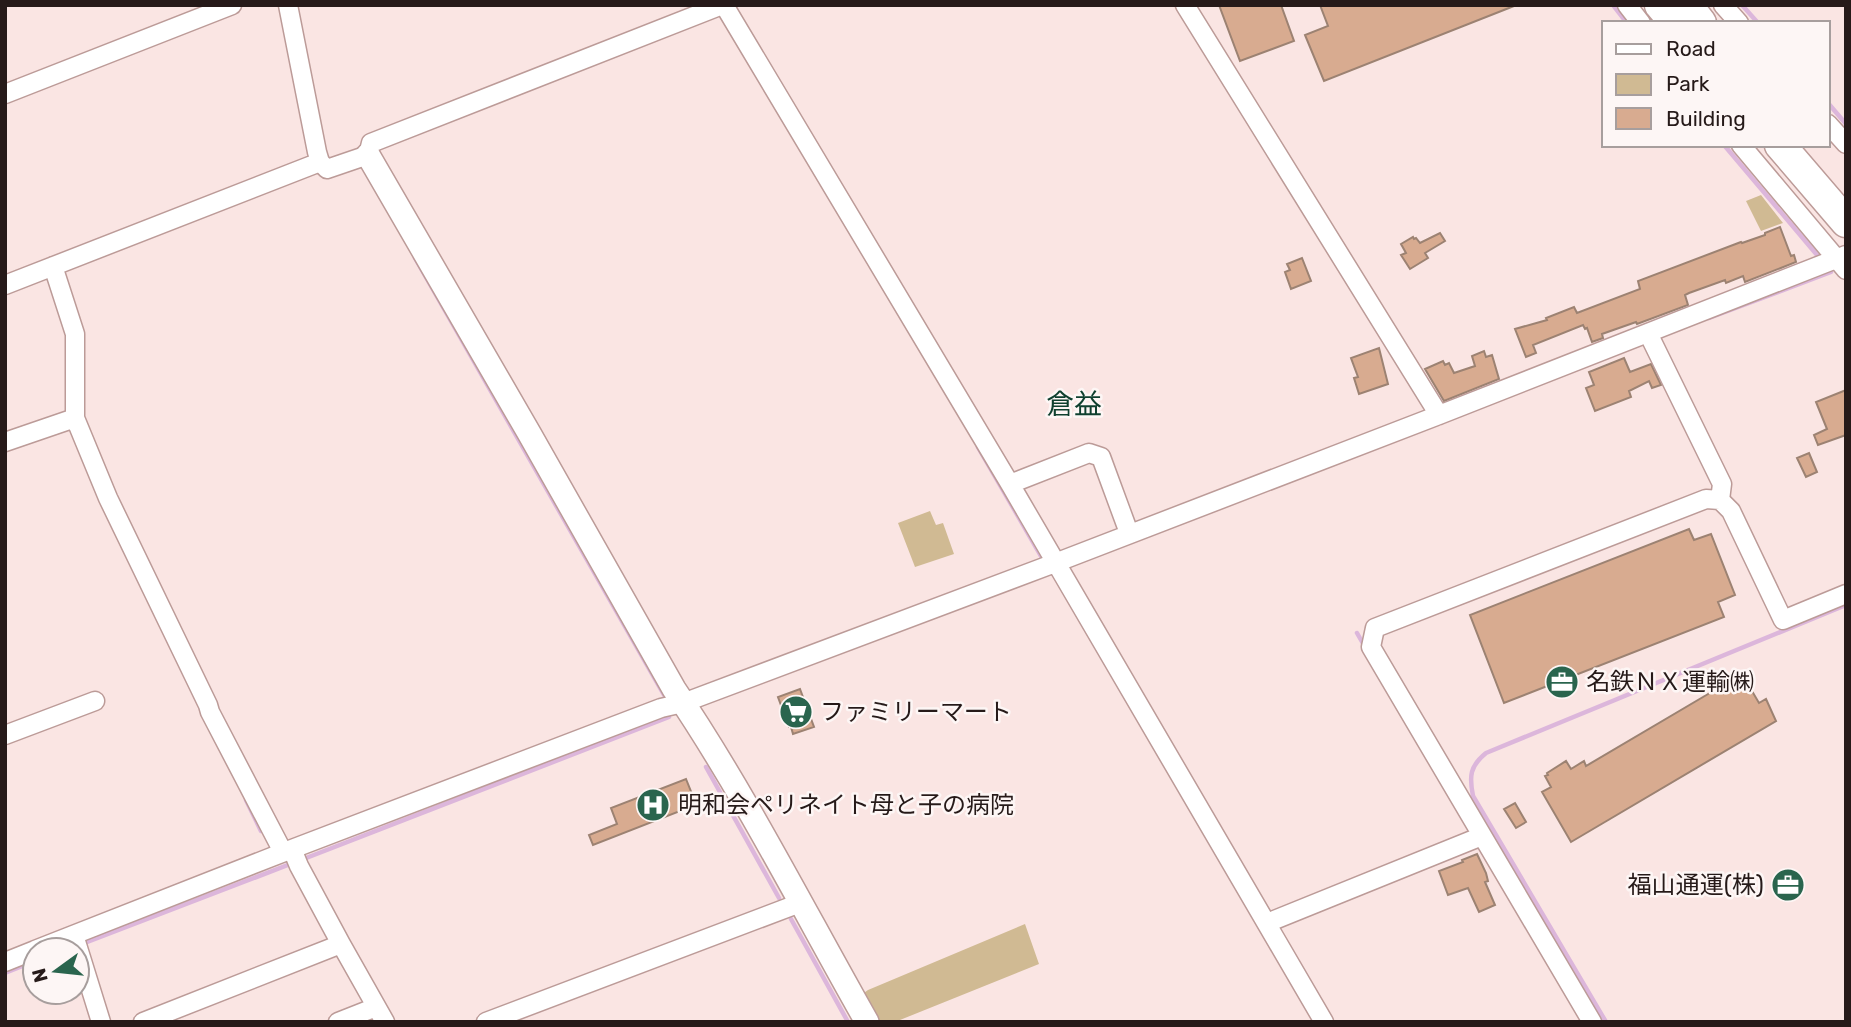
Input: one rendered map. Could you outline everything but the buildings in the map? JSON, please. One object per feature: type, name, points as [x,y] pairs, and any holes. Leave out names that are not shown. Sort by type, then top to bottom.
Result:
[{"type":"highway","points":[[1660,5],[1673,21]]},
{"type":"highway","points":[[1687,5],[1700,21]]},
{"type":"highway","points":[[1782,147],[1846,222]]},
{"type":"highway","points":[[1808,147],[1846,192]]},
{"type":"street","points":[[5,94],[232,5]]},
{"type":"street","points":[[288,5],[320,162],[327,169],[368,155]]},
{"type":"street","points":[[867,1022],[730,778],[667,677],[368,155],[371,143],[723,5],[1010,484],[1324,1022]]},
{"type":"street","points":[[1185,5],[1440,415]]},
{"type":"street","points":[[1627,5],[1639,21]]},
{"type":"street","points":[[1723,5],[1737,21]]},
{"type":"street","points":[[1830,126],[1846,144]]},
{"type":"street","points":[[91,936],[661,708],[683,703],[1057,566],[1129,533],[1650,338],[1842,261],[1743,147]]},
{"type":"street","points":[[5,285],[320,162]]},
{"type":"street","points":[[53,266],[75,334],[75,418],[108,498],[210,712],[292,856],[336,945],[375,1012],[338,1022]]},
{"type":"street","points":[[1650,338],[1721,484],[1720,500]]},
{"type":"street","points":[[5,442],[75,418]]},
{"type":"street","points":[[1010,484],[1089,453],[1101,457],[1129,533]]},
{"type":"street","points":[[1592,1022],[1371,647],[1375,628],[1706,499],[1720,500],[1731,511],[1783,620],[1846,594]]},
{"type":"street","points":[[5,734],[95,701]]},
{"type":"street","points":[[1267,923],[1482,836]]},
{"type":"street","points":[[486,1022],[800,903]]},
{"type":"street","points":[[143,1022],[336,945]]},
{"type":"street","points":[[91,990],[101,1022]]},
{"type":"green space","points":[[1761,195],[1783,223],[1761,231],[1746,201]]},
{"type":"green space","points":[[930,511],[936,525],[943,523],[954,554],[915,567],[898,523]]},
{"type":"green space","points":[[1025,924],[1039,964],[895,1022],[877,1022],[861,995],[868,990]]},
{"type":"waterway","points":[[1613,5],[1625,21]]},
{"type":"waterway","points":[[1742,5],[1756,21]]},
{"type":"waterway","points":[[1830,105],[1846,124]]},
{"type":"waterway","points":[[1726,147],[1817,255]]},
{"type":"waterway","points":[[415,258],[664,695]]},
{"type":"waterway","points":[[1709,318],[1831,272],[1829,269]]},
{"type":"waterway","points":[[978,447],[1041,556]]},
{"type":"waterway","points":[[1606,1022],[1473,796],[1471,777],[1474,767],[1486,753],[1846,605]]},
{"type":"waterway","points":[[1357,633],[1365,647]]},
{"type":"waterway","points":[[301,860],[669,717]]},
{"type":"waterway","points":[[706,767],[779,898]]},
{"type":"waterway","points":[[246,800],[261,831]]},
{"type":"waterway","points":[[91,941],[293,863]]},
{"type":"waterway","points":[[791,919],[848,1022]]},
{"type":"waterway","points":[[5,973],[21,967]]},
{"type":"place","name":"名鉄ＮＸ運輸㈱","points":[[1562,682]]},
{"type":"place","name":"ファミリーマート","points":[[796,712]]},
{"type":"place","name":"明和会ペリネイト母と子の病院","points":[[653,805]]},
{"type":"place","name":"福山通運(株)","points":[[1788,885]]},
{"type":"district","name":"倉益","points":[[1074,404]]}]
